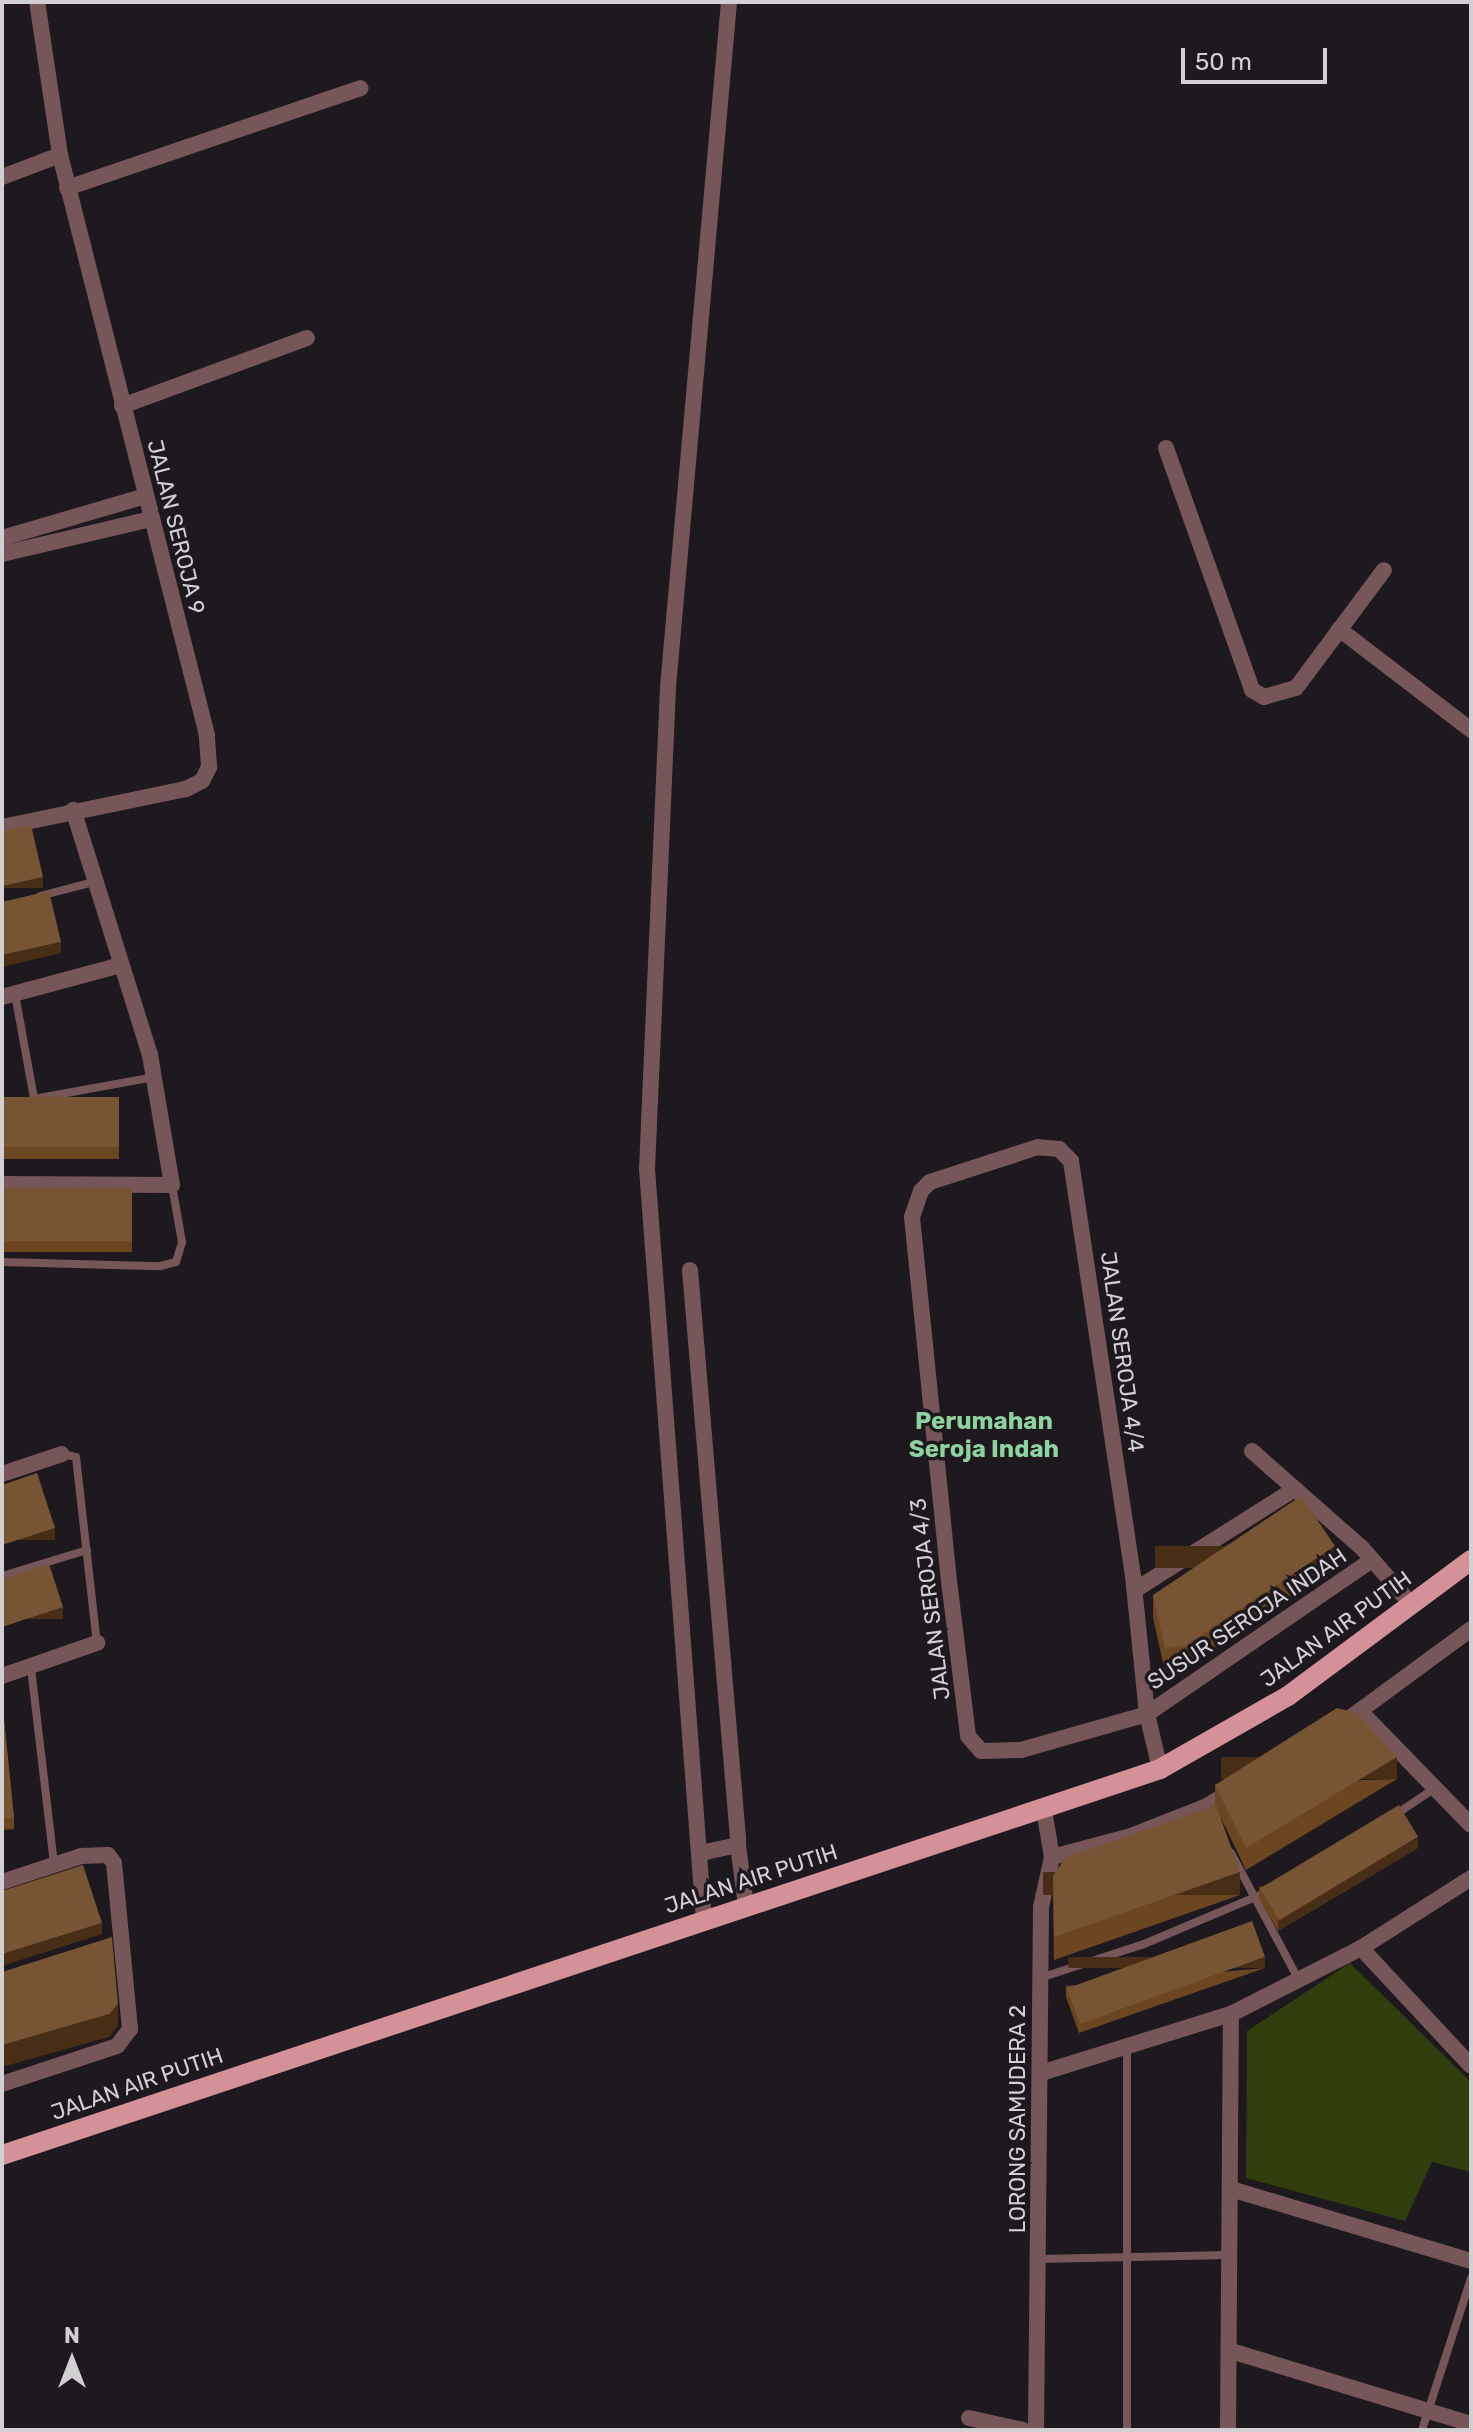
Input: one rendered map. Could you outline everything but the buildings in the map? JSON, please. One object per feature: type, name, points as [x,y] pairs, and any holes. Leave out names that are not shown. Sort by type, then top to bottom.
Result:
[{"type":"main road","name":"JALAN AIR PUTIH","points":[[2,2155],[1160,1769],[1288,1696],[1471,1560]]},
{"type":"street","name":"JALAN SEROJA 9","points":[[37,2],[67,188],[207,735],[209,767],[202,781],[186,789],[73,810]]},
{"type":"street","points":[[704,1920],[647,1169],[668,687],[729,2]]},
{"type":"street","points":[[67,188],[360,88]]},
{"type":"street","points":[[2,177],[60,155]]},
{"type":"street","points":[[122,406],[307,338]]},
{"type":"street","points":[[1166,448],[1252,690],[1264,697],[1296,688],[1384,570]]},
{"type":"street","points":[[2,538],[146,496]]},
{"type":"street","points":[[2,554],[151,519]]},
{"type":"street","points":[[1339,629],[1471,730]]},
{"type":"street","points":[[2,827],[73,810],[155,1077],[172,1185],[2,1184]]},
{"type":"street","points":[[8,996],[121,965]]},
{"type":"street","name":"JALAN SEROJA 4/4","points":[[921,1191],[930,1182],[1038,1147],[1059,1149],[1071,1161],[1135,1590],[1147,1714],[1160,1769]]},
{"type":"street","name":"JALAN SEROJA 4/3","points":[[921,1191],[912,1217],[968,1736],[990,1754],[1147,1714]]},
{"type":"street","points":[[690,1270],[738,1845],[746,1906]]},
{"type":"street","points":[[1252,1451],[1372,1560],[1411,1604]]},
{"type":"street","points":[[2,1474],[62,1454]]},
{"type":"street","points":[[1135,1590],[1295,1489]]},
{"type":"street","name":"SUSUR SEROJA INDAH","points":[[1147,1714],[1372,1560]]},
{"type":"street","points":[[1326,1734],[1362,1713],[1471,1629]]},
{"type":"street","points":[[2,1676],[97,1643]]},
{"type":"street","points":[[1362,1713],[1471,1825]]},
{"type":"street","points":[[1052,1857],[1211,1813],[1248,1781]]},
{"type":"street","name":"LORONG SAMUDERA 2","points":[[1036,2430],[1041,1907],[1052,1857],[1044,1810]]},
{"type":"street","points":[[701,1853],[738,1845]]},
{"type":"street","points":[[2,1882],[54,1864],[108,1855],[114,1863],[115,1944],[130,2029],[127,2038],[117,2046],[2,2084]]},
{"type":"street","points":[[1041,2073],[1231,2014],[1300,1982],[1361,1948],[1471,1878]]},
{"type":"street","points":[[1361,1948],[1471,2066]]},
{"type":"street","points":[[1228,2430],[1231,2351],[1231,2014]]},
{"type":"street","points":[[1231,2189],[1471,2261]]},
{"type":"street","points":[[1231,2351],[1471,2424]]},
{"type":"street","points":[[969,2418],[1023,2430]]},
{"type":"lane","points":[[33,898],[94,882]]},
{"type":"lane","points":[[8,996],[34,1099]]},
{"type":"lane","points":[[24,1099],[155,1077]]},
{"type":"lane","points":[[2,1262],[160,1266],[176,1262],[182,1242],[172,1185]]},
{"type":"lane","points":[[62,1454],[76,1457],[97,1643]]},
{"type":"lane","points":[[2,1576],[87,1550]]},
{"type":"lane","points":[[31,1668],[54,1864]]},
{"type":"lane","points":[[1382,1823],[1435,1788]]},
{"type":"lane","points":[[1228,1846],[1300,1982]]},
{"type":"lane","points":[[1040,1979],[1144,1944],[1255,1899],[1278,1885]]},
{"type":"lane","points":[[1127,2048],[1127,2430]]},
{"type":"lane","points":[[1039,2259],[1229,2255]]},
{"type":"lane","points":[[1422,2430],[1471,2278]]},
{"type":"green space","points":[[1350,1963],[1471,2082],[1471,2172],[1432,2162],[1405,2221],[1246,2178],[1247,2031]]},
{"type":"district","name":"Perumahan Seroja Indah","points":[[984,1436]]}]
